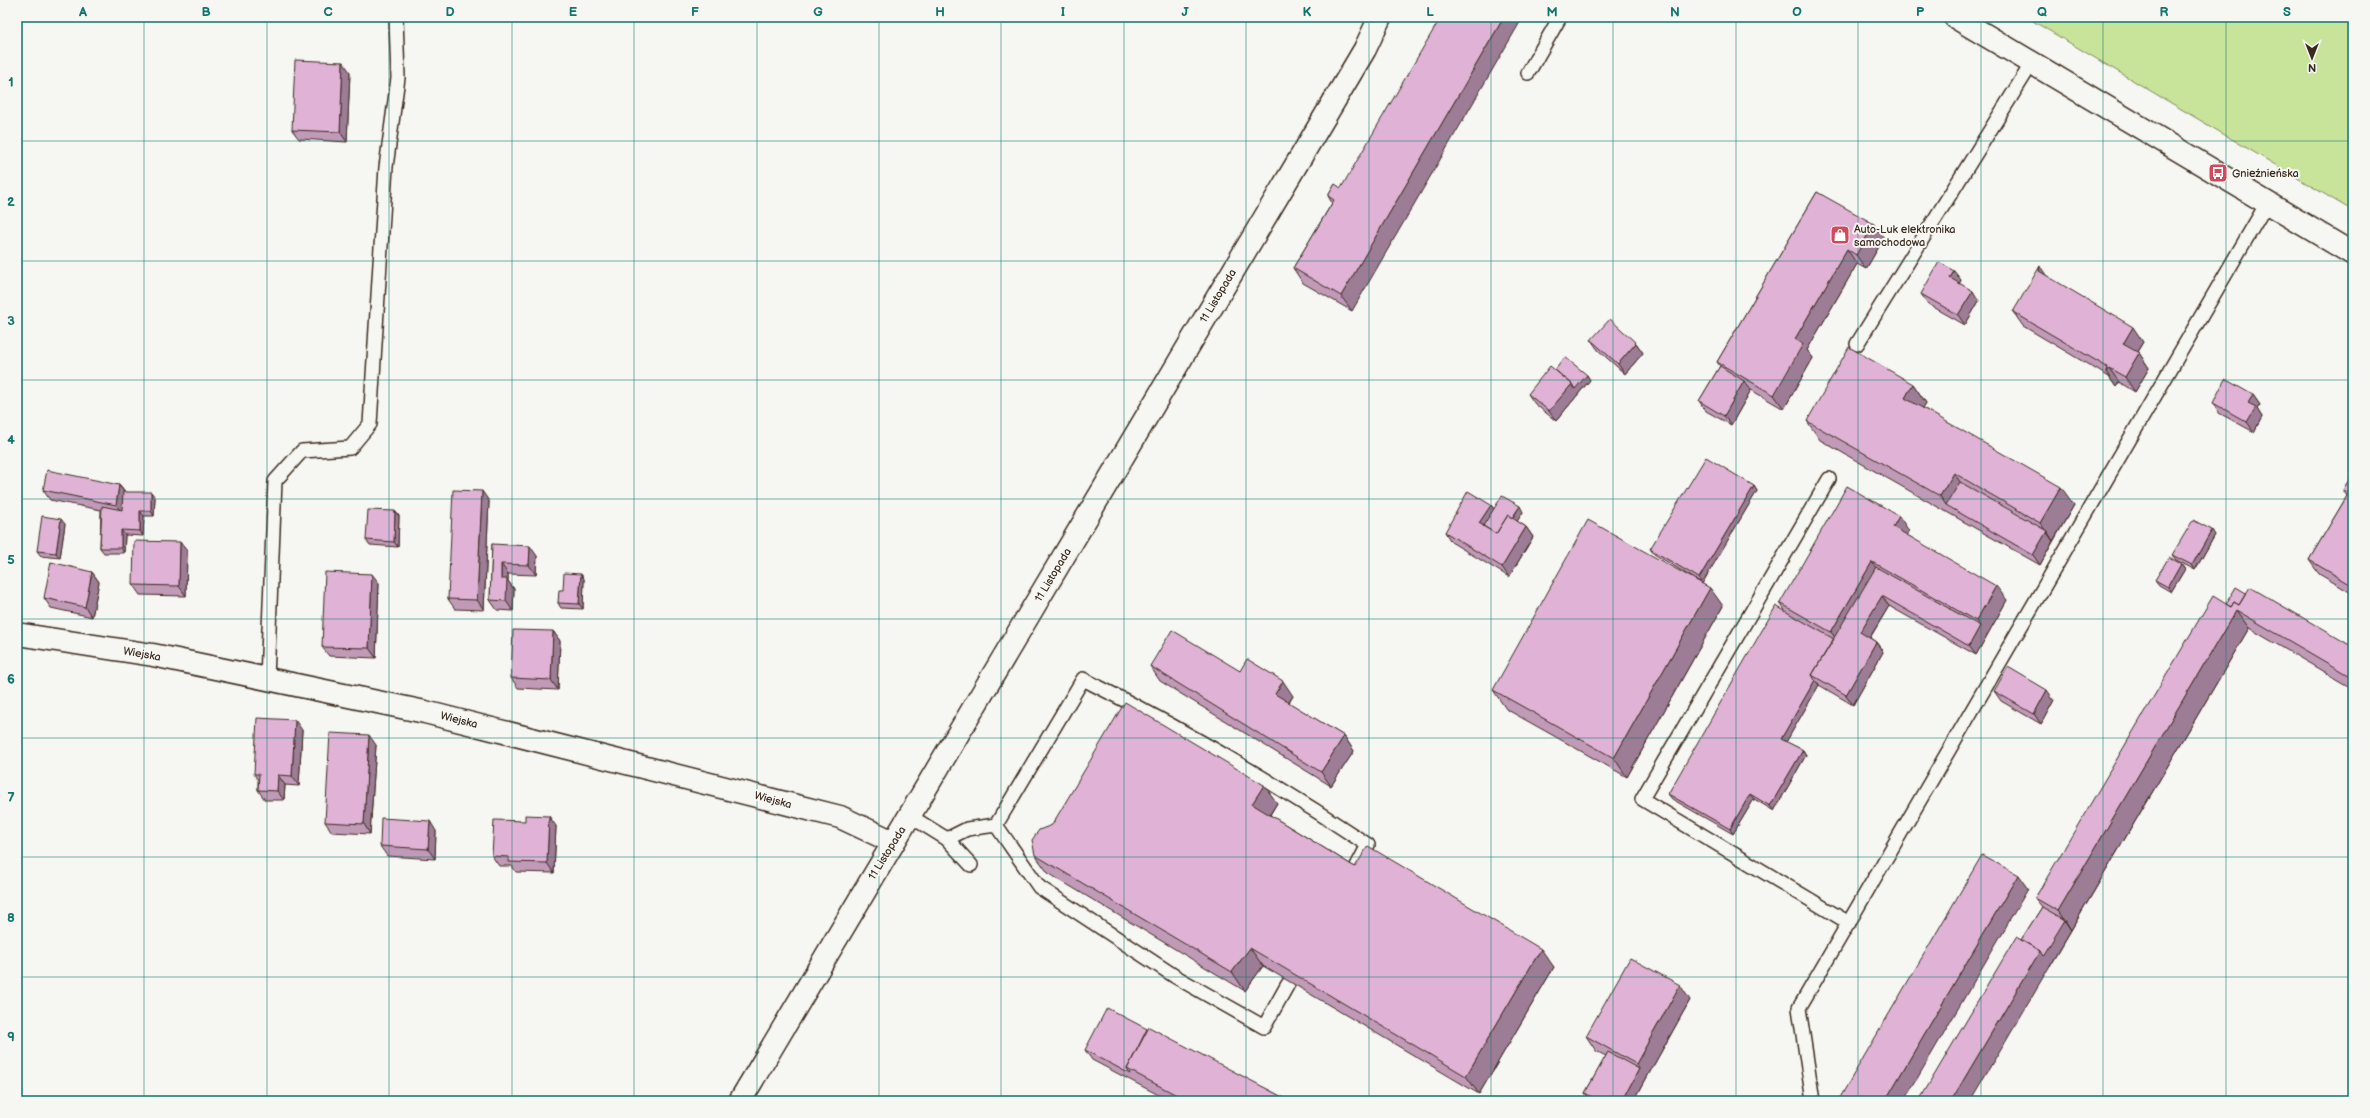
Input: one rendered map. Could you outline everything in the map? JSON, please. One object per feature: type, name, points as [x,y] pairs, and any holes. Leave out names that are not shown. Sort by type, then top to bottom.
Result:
[{"type":"main road","name":"11 Listopada","points":[[1365,49],[1380,17]]},
{"type":"main road","name":"11 Listopada","points":[[740,1101],[892,842],[910,816],[1365,49],[1388,17]]},
{"type":"main road","points":[[1955,17],[2353,254]]},
{"type":"main road","name":"Wiejska","points":[[17,634],[154,655],[425,712],[840,817],[892,842]]},
{"type":"lane","points":[[267,679],[275,481],[302,451],[350,448],[370,424],[386,167],[398,78],[396,17]]},
{"type":"lane","points":[[1528,73],[1560,17]]},
{"type":"lane","points":[[1857,344],[2032,63]]},
{"type":"lane","points":[[1813,1101],[1799,1008],[2268,203]]},
{"type":"lane","points":[[1829,479],[1642,799],[1849,923]]},
{"type":"lane","points":[[996,825],[1083,679],[1145,710],[1321,814],[1368,845],[1357,866]]},
{"type":"lane","points":[[910,816],[947,839],[971,865]]},
{"type":"lane","points":[[947,839],[967,829],[996,825]]},
{"type":"lane","points":[[996,825],[1039,886],[1176,977],[1264,1027],[1288,984]]},
{"type":"green space","points":[[2026,17],[2353,17],[2353,211]]},
{"type":"building","points":[[1441,17],[1504,17],[1341,296],[1293,268],[1334,200],[1328,196],[1335,184],[1341,188]]},
{"type":"building","points":[[295,60],[343,62],[340,132],[292,130]]},
{"type":"building","points":[[1817,192],[1874,224],[1856,255],[1847,249],[1795,339],[1803,344],[1774,395],[1717,362]]},
{"type":"building","points":[[1939,262],[1954,271],[1950,278],[1973,291],[1958,315],[1921,294]]},
{"type":"building","points":[[2040,266],[2039,271],[2133,327],[2123,344],[2139,353],[2125,377],[2109,368],[2106,372],[2107,367],[2013,312]]},
{"type":"building","points":[[1610,319],[1636,343],[1618,364],[1591,340]]},
{"type":"building","points":[[1849,347],[1913,384],[1905,398],[2061,487],[2040,523],[1954,473],[1940,496],[1807,421]]},
{"type":"building","points":[[1565,357],[1587,375],[1575,389],[1572,384],[1555,370]]},
{"type":"building","points":[[1550,366],[1572,384],[1549,411],[1528,394]]},
{"type":"building","points":[[1720,366],[1744,381],[1724,416],[1699,401]]},
{"type":"building","points":[[2225,379],[2253,395],[2248,403],[2256,407],[2247,422],[2213,403]]},
{"type":"building","points":[[1706,457],[1754,486],[1699,578],[1650,549]]},
{"type":"building","points":[[47,470],[119,485],[116,505],[43,490]]},
{"type":"building","points":[[2353,473],[2353,493],[2350,491],[2349,493],[2343,490]]},
{"type":"building","points":[[1960,482],[2047,531],[2033,555],[1946,505]]},
{"type":"building","points":[[1847,486],[1899,516],[1893,527],[1996,586],[1976,621],[1872,562],[1831,632],[1780,603]]},
{"type":"building","points":[[453,490],[482,491],[477,600],[448,599]]},
{"type":"building","points":[[1468,491],[1491,505],[1479,523],[1496,534],[1508,515],[1526,527],[1502,567],[1445,532]]},
{"type":"building","points":[[2350,491],[2353,493],[2353,580],[2350,584],[2309,560]]},
{"type":"building","points":[[123,492],[151,492],[151,511],[140,511],[140,531],[121,530],[121,548],[100,548],[102,506],[122,510]]},
{"type":"building","points":[[1502,496],[1520,506],[1512,518],[1508,515],[1496,534],[1483,526]]},
{"type":"building","points":[[368,510],[395,511],[394,542],[366,540]]},
{"type":"building","points":[[42,516],[61,519],[56,553],[37,551]]},
{"type":"building","points":[[1588,520],[1710,588],[1614,758],[1493,690]]},
{"type":"building","points":[[2193,520],[2212,530],[2192,565],[2172,555]]},
{"type":"building","points":[[134,541],[180,542],[179,586],[133,585]]},
{"type":"building","points":[[492,544],[530,546],[529,565],[501,564],[501,579],[507,579],[506,601],[490,600]]},
{"type":"building","points":[[2169,557],[2181,564],[2168,587],[2155,580]]},
{"type":"building","points":[[51,562],[92,572],[85,607],[44,598]]},
{"type":"building","points":[[1876,567],[1980,626],[1969,646],[1882,596],[1860,632],[1876,642],[1846,695],[1812,675]]},
{"type":"building","points":[[325,572],[372,574],[369,648],[322,647]]},
{"type":"building","points":[[564,573],[581,574],[579,604],[558,603],[559,590],[563,590]]},
{"type":"building","points":[[2236,587],[2246,593],[2239,605],[2234,602],[2231,607],[2226,604]]},
{"type":"building","points":[[2250,587],[2353,647],[2353,678],[2236,610],[2058,911],[2035,898],[2213,596],[2231,607],[2234,602],[2239,605]]},
{"type":"building","points":[[1776,606],[1834,639],[1812,675],[1815,680],[1781,739],[1803,750],[1770,806],[1750,794],[1730,829],[1668,794]]},
{"type":"building","points":[[513,630],[553,631],[551,680],[511,678]]},
{"type":"building","points":[[1172,630],[1240,671],[1247,659],[1283,681],[1275,694],[1344,736],[1321,772],[1150,666]]},
{"type":"building","points":[[2008,667],[2047,690],[2034,714],[1994,691]]},
{"type":"building","points":[[1125,702],[1264,785],[1252,804],[1355,867],[1368,846],[1541,949],[1466,1076],[1250,948],[1232,972],[1035,855],[1032,840],[1039,830],[1052,825]]},
{"type":"building","points":[[257,718],[295,720],[292,776],[278,775],[277,791],[258,790],[259,774],[254,774]]},
{"type":"building","points":[[330,733],[369,735],[364,824],[325,822]]},
{"type":"building","points":[[525,815],[549,816],[547,863],[509,862],[509,857],[492,856],[494,820],[525,821]]},
{"type":"building","points":[[381,818],[430,821],[428,849],[380,846]]},
{"type":"building","points":[[1982,855],[2018,875],[1885,1101],[1838,1101]]},
{"type":"building","points":[[2042,907],[2065,920],[2043,956],[2040,951],[2021,940]]},
{"type":"building","points":[[2016,937],[2040,951],[1951,1101],[1919,1101]]},
{"type":"building","points":[[1630,958],[1680,985],[1636,1064],[1586,1036]]},
{"type":"building","points":[[1107,1008],[1147,1029],[1127,1069],[1130,1074],[1085,1050]]},
{"type":"building","points":[[1149,1027],[1290,1101],[1188,1101],[1127,1069]]},
{"type":"building","points":[[1608,1052],[1639,1069],[1622,1101],[1599,1101],[1585,1093]]},
{"type":"place","name":"Gnieźnieńska","points":[[2218,173]]},
{"type":"place","name":"Auto-Luk elektronika samochodowa","points":[[1840,235]]}]
